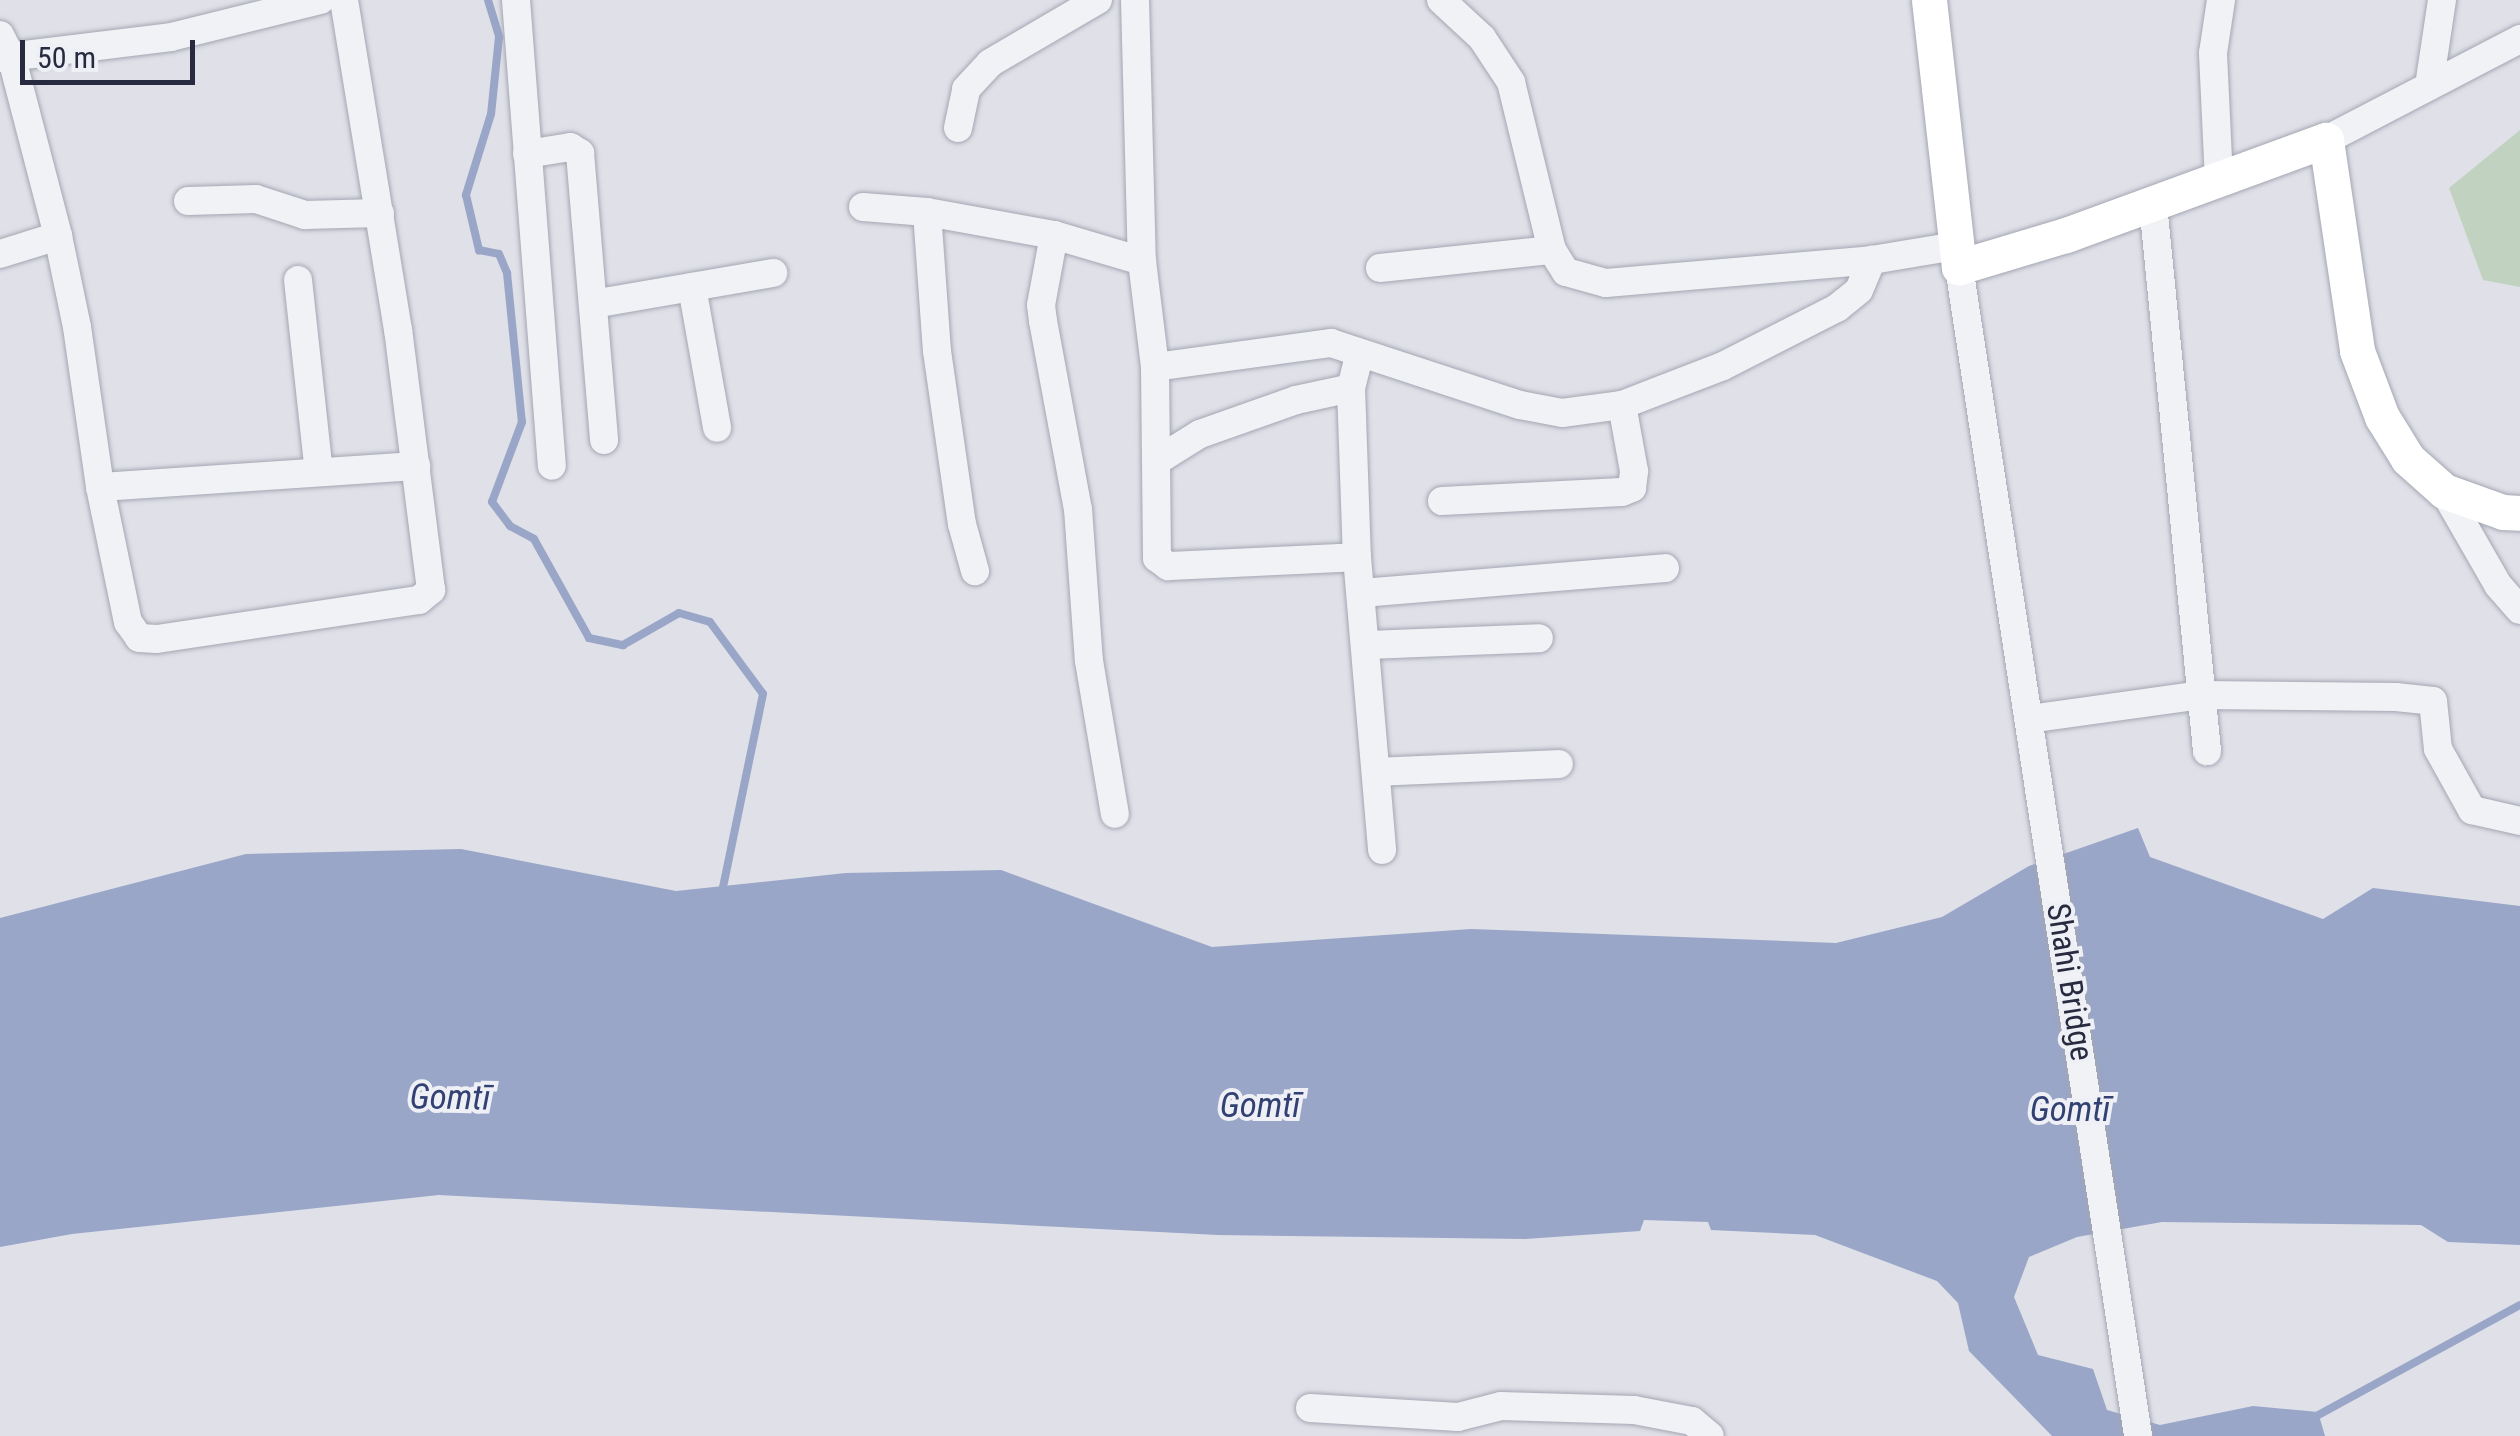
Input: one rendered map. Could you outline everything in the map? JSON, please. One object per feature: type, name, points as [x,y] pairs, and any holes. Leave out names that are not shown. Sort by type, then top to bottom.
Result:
[{"type":"main road","points":[[1929,0],[1958,257],[2153,204],[2326,140],[2357,351],[2382,417],[2408,459],[2444,491],[2503,512],[2520,513]]},
{"type":"street","points":[[322,0],[171,36],[4,50],[58,236],[78,327],[100,487],[128,622],[139,638],[157,639],[428,595],[432,582],[416,466],[380,212],[344,0]]},
{"type":"street","points":[[516,0],[552,466]]},
{"type":"street","points":[[958,128],[966,89],[990,63],[1098,0]]},
{"type":"street","points":[[1135,0],[1142,261],[1155,367],[1159,563],[1168,566],[1357,557]]},
{"type":"street","points":[[1441,0],[1482,38],[1510,82],[1552,250],[1566,272],[1606,283],[1872,260],[1958,257]]},
{"type":"street","points":[[2218,181],[2213,53],[2221,0]]},
{"type":"street","points":[[2429,86],[2442,0]]},
{"type":"street","points":[[2326,140],[2520,39]]},
{"type":"street","points":[[527,154],[570,147],[580,154],[604,440]]},
{"type":"street","points":[[188,200],[256,200],[304,215],[380,212]]},
{"type":"street","points":[[2153,204],[2207,751]]},
{"type":"street","points":[[863,207],[927,212],[1054,235],[1142,261]]},
{"type":"street","points":[[927,212],[937,351],[962,524],[975,571]]},
{"type":"street","points":[[1054,235],[1041,304],[1042,321],[1078,509],[1089,661],[1115,814]]},
{"type":"street","points":[[0,254],[58,236]]},
{"type":"street","points":[[1380,268],[1552,250]]},
{"type":"street","name":"Shahi Bridge","points":[[1958,257],[2138,1436]]},
{"type":"street","points":[[1155,367],[1309,342],[1331,343],[1359,356],[1520,405],[1562,413],[1622,404],[1722,366],[1837,308],[1859,290],[1872,260]]},
{"type":"street","points":[[593,304],[773,273]]},
{"type":"street","points":[[298,280],[319,472]]},
{"type":"street","points":[[692,287],[717,428]]},
{"type":"street","points":[[1359,356],[1351,388],[1357,557],[1368,645],[1382,850]]},
{"type":"street","points":[[1158,460],[1200,434],[1296,400],[1351,388]]},
{"type":"street","points":[[1442,502],[1622,492],[1632,488],[1634,471],[1622,404]]},
{"type":"street","points":[[100,487],[416,466]]},
{"type":"street","points":[[2444,491],[2498,585],[2520,610]]},
{"type":"street","points":[[1362,594],[1665,568]]},
{"type":"street","points":[[1368,645],[1539,638]]},
{"type":"street","points":[[2029,719],[2202,695],[2396,697],[2433,702],[2438,749],[2472,810],[2520,821]]},
{"type":"street","points":[[1376,772],[1559,764]]},
{"type":"street","points":[[1310,1408],[1458,1416],[1501,1406],[1634,1410],[1692,1421],[1710,1436]]},
{"type":"green space","points":[[2520,130],[2520,287],[2483,280],[2449,188]]},
{"type":"water","name":"Gomtī","points":[[2138,828],[2150,857],[2323,919],[2373,888],[2520,906],[2520,1245],[2448,1242],[2421,1225],[2162,1222],[2077,1237],[2029,1257],[2014,1297],[2038,1355],[2093,1369],[2107,1410],[2160,1425],[2253,1406],[2318,1412],[2325,1436],[2052,1436],[1969,1351],[1958,1303],[1937,1281],[1815,1235],[1711,1230],[1708,1222],[1644,1220],[1640,1231],[1525,1239],[1218,1235],[439,1195],[72,1234],[0,1247],[0,918],[246,854],[461,849],[676,891],[846,873],[1001,870],[1212,947],[1471,929],[1836,943],[1942,917],[2029,866]]},
{"type":"waterway","points":[[488,0],[499,37],[491,114],[466,195],[479,250],[499,254],[507,273],[522,422],[492,502],[510,526],[534,539],[589,638],[623,645],[679,613],[710,622],[763,694],[721,896]]},
{"type":"waterway","points":[[2311,1419],[2520,1305]]}]
